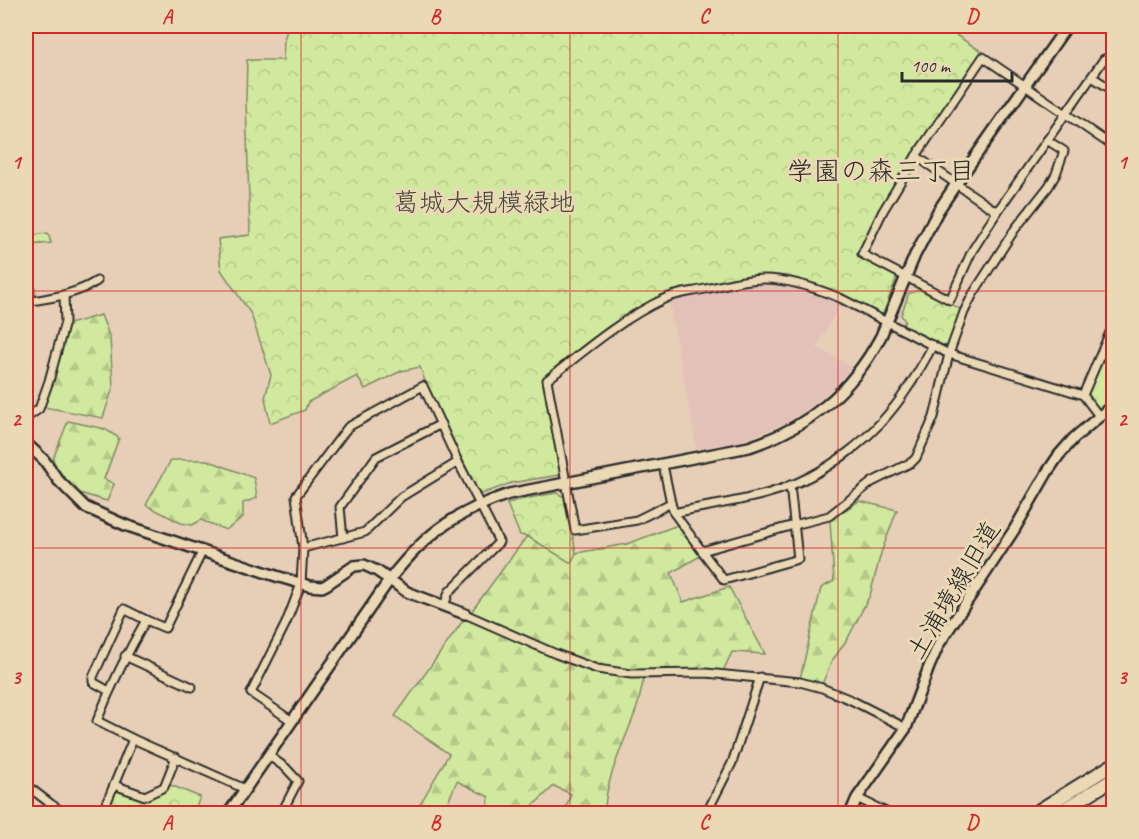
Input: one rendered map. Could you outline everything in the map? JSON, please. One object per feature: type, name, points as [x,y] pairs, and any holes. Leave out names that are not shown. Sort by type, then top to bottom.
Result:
[{"type":"highway","points":[[1033,813],[1113,764]]},
{"type":"highway","points":[[1056,813],[1113,778]]},
{"type":"street","points":[[228,813],[390,579],[429,536],[455,518],[481,504],[509,494],[749,447],[776,437],[809,419],[833,400],[858,373],[875,348],[926,234],[956,184],[1067,26]]},
{"type":"street","points":[[1113,56],[1104,59],[1092,77],[1065,114],[997,212],[972,251],[950,300],[862,254],[883,211],[916,156],[983,57],[1065,114],[1113,147]]},
{"type":"street","points":[[1092,77],[1113,91]]},
{"type":"street","points":[[702,551],[829,516],[872,482],[916,458],[934,417],[949,354],[964,312],[1015,229],[1056,174],[1064,151],[1047,140]]},
{"type":"street","points":[[916,156],[997,212]]},
{"type":"street","points":[[670,503],[637,520],[575,530],[547,380],[631,317],[666,297],[734,283],[762,279],[781,280],[840,297],[949,354],[1083,395],[1099,416]]},
{"type":"street","points":[[26,302],[64,296],[97,281]]},
{"type":"street","points":[[26,418],[39,409],[49,381],[65,322],[64,296]]},
{"type":"street","points":[[1083,395],[1113,323]]},
{"type":"street","points":[[674,513],[749,498],[790,485],[834,461],[874,429],[898,402],[933,345]]},
{"type":"street","points":[[292,721],[251,693],[286,623],[301,584],[303,548],[296,496],[348,427],[423,386],[499,542],[449,592],[444,606]]},
{"type":"street","name":"土浦境線旧道","points":[[850,813],[857,798],[906,728],[939,644],[1014,530],[1048,471],[1067,446],[1113,404]]},
{"type":"street","points":[[343,538],[340,507],[376,457],[441,424]]},
{"type":"street","points":[[26,443],[85,507],[125,525],[301,584],[317,587],[326,585],[354,566],[372,568],[407,592],[465,614],[556,654],[605,671],[631,674],[706,673],[800,682],[851,700],[906,728]]},
{"type":"street","points":[[303,548],[365,532],[401,497],[459,462]]},
{"type":"street","points":[[663,465],[674,513],[724,580],[798,559],[790,485]]},
{"type":"street","points":[[109,691],[93,682],[93,677],[124,609],[165,628],[203,550]]},
{"type":"street","points":[[146,620],[125,656],[97,721],[245,789]]},
{"type":"street","points":[[125,656],[192,687]]},
{"type":"street","points":[[706,813],[732,763],[760,677]]},
{"type":"street","points":[[102,813],[134,739]]},
{"type":"street","points":[[268,755],[286,768],[298,781],[281,813]]},
{"type":"street","points":[[114,785],[145,796],[154,792],[164,787],[176,757]]},
{"type":"street","points":[[26,784],[66,813]]},
{"type":"street","points":[[857,798],[890,813]]},
{"type":"shaded area","points":[[764,283],[822,293],[842,300],[817,347],[852,368],[829,392],[785,423],[745,440],[697,449],[669,300],[712,290]]},
{"type":"green space","name":"葛城大規模緑地","points":[[288,26],[942,26],[984,53],[903,169],[880,208],[858,255],[895,275],[896,279],[883,314],[826,288],[767,276],[724,281],[660,297],[594,339],[543,379],[560,469],[559,475],[511,483],[482,494],[478,492],[420,367],[401,371],[365,389],[357,376],[308,402],[305,410],[270,423],[265,398],[271,375],[251,314],[221,270],[218,239],[250,235],[247,60],[283,60],[284,40]]},
{"type":"green space","points":[[48,233],[51,243],[30,245],[36,297],[26,299],[26,236]]},
{"type":"green space","points":[[919,287],[962,310],[950,345],[933,342],[902,327],[905,321],[901,315],[909,293],[915,292]]},
{"type":"green space","points":[[101,315],[110,338],[113,387],[103,418],[44,407],[69,324]]},
{"type":"green space","points":[[1113,330],[1113,385],[1107,399],[1112,401],[1100,411],[1092,404],[1087,394]]},
{"type":"green space","points":[[68,421],[105,429],[119,438],[104,479],[114,484],[107,501],[73,491],[63,481],[53,459]]},
{"type":"green space","points":[[171,460],[207,460],[254,478],[257,498],[243,503],[243,517],[226,530],[201,520],[192,525],[181,523],[146,505]]},
{"type":"green space","points":[[556,493],[565,497],[576,553],[571,563],[527,536],[520,535],[507,504]]},
{"type":"green space","points":[[859,501],[897,510],[881,553],[870,595],[848,638],[832,661],[822,684],[800,679],[821,588],[834,581],[830,520]]},
{"type":"green space","points":[[678,525],[700,556],[671,573],[683,602],[729,587],[765,654],[732,652],[723,671],[694,669],[644,672],[599,667],[471,612],[527,536],[571,562],[576,553],[627,544]]},
{"type":"green space","points":[[465,618],[595,673],[644,678],[637,706],[611,775],[605,813],[564,813],[571,794],[554,786],[525,813],[487,813],[489,797],[457,781],[443,813],[415,813],[449,754],[395,716]]},
{"type":"green space","points":[[168,784],[200,797],[195,810],[176,814],[105,814],[115,790],[118,789],[145,800],[165,791]]},
{"type":"district","name":"学園の森三丁目","points":[[881,171]]}]
